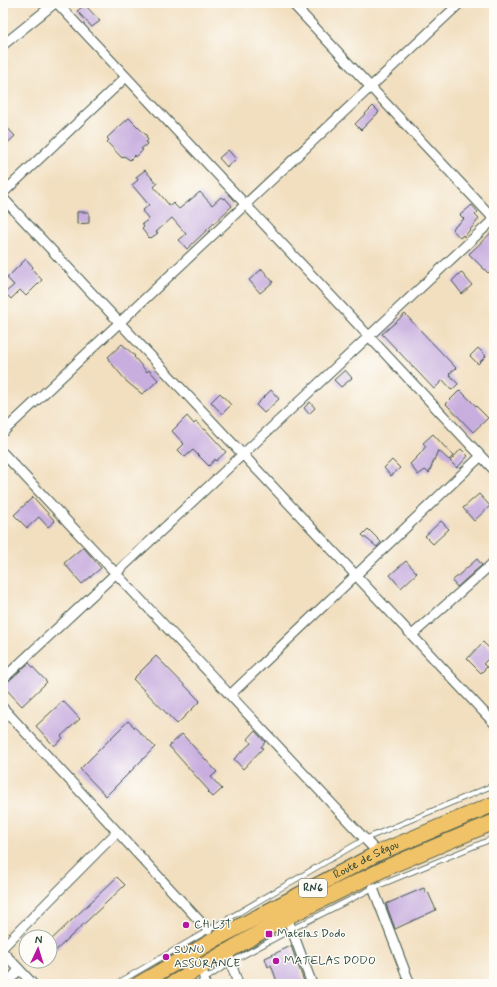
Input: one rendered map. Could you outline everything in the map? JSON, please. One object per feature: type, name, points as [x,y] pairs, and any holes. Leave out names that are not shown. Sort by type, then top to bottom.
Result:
[{"type":"highway","name":"Route de Ségou","points":[[139,984],[216,939],[378,853],[494,804]]},
{"type":"highway","name":"Route de Ségou","points":[[172,984],[202,978],[229,957],[390,866],[494,822]]},
{"type":"street","points":[[3,45],[56,3],[494,470]]},
{"type":"street","points":[[3,679],[494,219],[292,3]]},
{"type":"street","points":[[3,432],[460,3]]},
{"type":"street","points":[[3,193],[126,77]]},
{"type":"street","points":[[3,198],[494,723]]},
{"type":"street","points":[[3,452],[378,853]]},
{"type":"street","points":[[230,695],[481,456]]},
{"type":"street","points":[[412,635],[494,562]]},
{"type":"street","points":[[3,708],[208,930]]},
{"type":"street","points":[[3,947],[117,832]]},
{"type":"street","points":[[373,888],[410,984]]},
{"type":"street","points":[[289,923],[312,984]]},
{"type":"street","points":[[3,952],[18,968]]},
{"type":"street","points":[[229,957],[238,984]]},
{"type":"street","points":[[7,984],[19,969],[33,984]]},
{"type":"lane","points":[[116,984],[365,839],[494,785]]},
{"type":"lane","points":[[289,923],[494,838]]},
{"type":"building","points":[[85,5],[100,21],[92,27],[77,11]]},
{"type":"building","points":[[373,106],[379,112],[361,130],[355,124]]},
{"type":"building","points":[[129,118],[147,136],[146,137],[148,140],[146,142],[147,144],[141,149],[143,150],[136,157],[135,155],[130,160],[124,156],[122,158],[107,142],[109,140],[107,138]]},
{"type":"building","points":[[3,123],[15,136],[3,147]]},
{"type":"building","points":[[228,150],[236,159],[227,167],[219,158]]},
{"type":"building","points":[[145,170],[157,184],[154,187],[170,206],[173,203],[179,209],[200,192],[212,205],[221,197],[223,199],[225,198],[232,206],[187,249],[179,240],[186,234],[172,218],[156,232],[158,233],[149,238],[142,229],[144,227],[142,224],[149,219],[142,211],[149,205],[132,185],[138,180],[136,177]]},
{"type":"building","points":[[472,205],[478,212],[475,215],[479,219],[464,237],[463,235],[460,238],[452,229],[464,219],[460,215]]},
{"type":"building","points":[[77,212],[89,212],[89,223],[77,224]]},
{"type":"building","points":[[494,230],[494,267],[488,273],[469,254]]},
{"type":"building","points":[[26,259],[33,267],[32,269],[42,280],[26,296],[20,290],[11,299],[5,293],[14,285],[7,278]]},
{"type":"building","points":[[262,269],[273,282],[260,293],[249,280]]},
{"type":"building","points":[[461,272],[472,285],[462,294],[452,281]]},
{"type":"building","points":[[405,314],[456,368],[449,374],[458,384],[452,390],[443,380],[434,389],[382,334]]},
{"type":"building","points":[[122,344],[135,356],[134,357],[147,372],[149,370],[158,380],[142,394],[127,382],[108,359],[108,357]]},
{"type":"building","points":[[478,348],[486,356],[478,364],[470,356]]},
{"type":"building","points":[[345,370],[352,378],[341,387],[334,380]]},
{"type":"building","points":[[271,390],[279,399],[264,413],[256,405]]},
{"type":"building","points":[[460,390],[488,418],[473,432],[446,404]]},
{"type":"building","points":[[220,393],[231,405],[222,414],[211,402]]},
{"type":"building","points":[[310,402],[315,408],[309,414],[304,408]]},
{"type":"building","points":[[187,416],[194,424],[196,422],[205,429],[226,452],[216,461],[215,459],[209,466],[193,450],[185,457],[178,450],[184,444],[172,431]]},
{"type":"building","points":[[433,434],[453,456],[449,460],[438,450],[429,473],[425,470],[418,475],[410,464],[426,446],[423,443]]},
{"type":"building","points":[[461,449],[468,456],[457,468],[450,461]]},
{"type":"building","points":[[392,460],[400,468],[391,476],[384,468]]},
{"type":"building","points":[[479,494],[490,506],[474,521],[463,508]]},
{"type":"building","points":[[33,497],[55,521],[48,527],[39,517],[27,528],[14,515]]},
{"type":"building","points":[[441,521],[449,529],[433,544],[425,536]]},
{"type":"building","points":[[368,529],[381,542],[377,547],[362,535]]},
{"type":"building","points":[[83,547],[101,568],[82,584],[64,563]]},
{"type":"building","points":[[477,559],[482,565],[457,587],[452,581]]},
{"type":"building","points":[[406,561],[417,573],[401,588],[390,575]]},
{"type":"building","points":[[483,642],[494,653],[483,664],[487,667],[481,673],[467,659]]},
{"type":"building","points":[[156,656],[200,701],[177,724],[133,679]]},
{"type":"building","points":[[29,663],[47,682],[22,706],[3,686]]},
{"type":"building","points":[[63,701],[80,719],[61,736],[63,738],[54,746],[36,726]]},
{"type":"building","points":[[128,721],[155,747],[106,796],[80,769]]},
{"type":"building","points":[[255,731],[265,742],[261,747],[263,748],[243,769],[234,759],[251,743],[248,739]]},
{"type":"building","points":[[182,734],[217,772],[211,777],[222,789],[213,797],[169,746]]},
{"type":"building","points":[[117,877],[125,885],[58,948],[58,933]]},
{"type":"building","points":[[424,888],[426,893],[428,892],[436,910],[395,929],[386,904]]},
{"type":"building","points":[[291,946],[305,984],[278,984],[271,965],[268,967],[265,958]]},
{"type":"place","name":"CH L3T","points":[[186,925]]},
{"type":"place","name":"Matelas Dodo","points":[[269,934]]},
{"type":"place","name":"SUNU ASSURANCE","points":[[166,957]]},
{"type":"place","name":"MATELAS DODO","points":[[276,961]]}]
